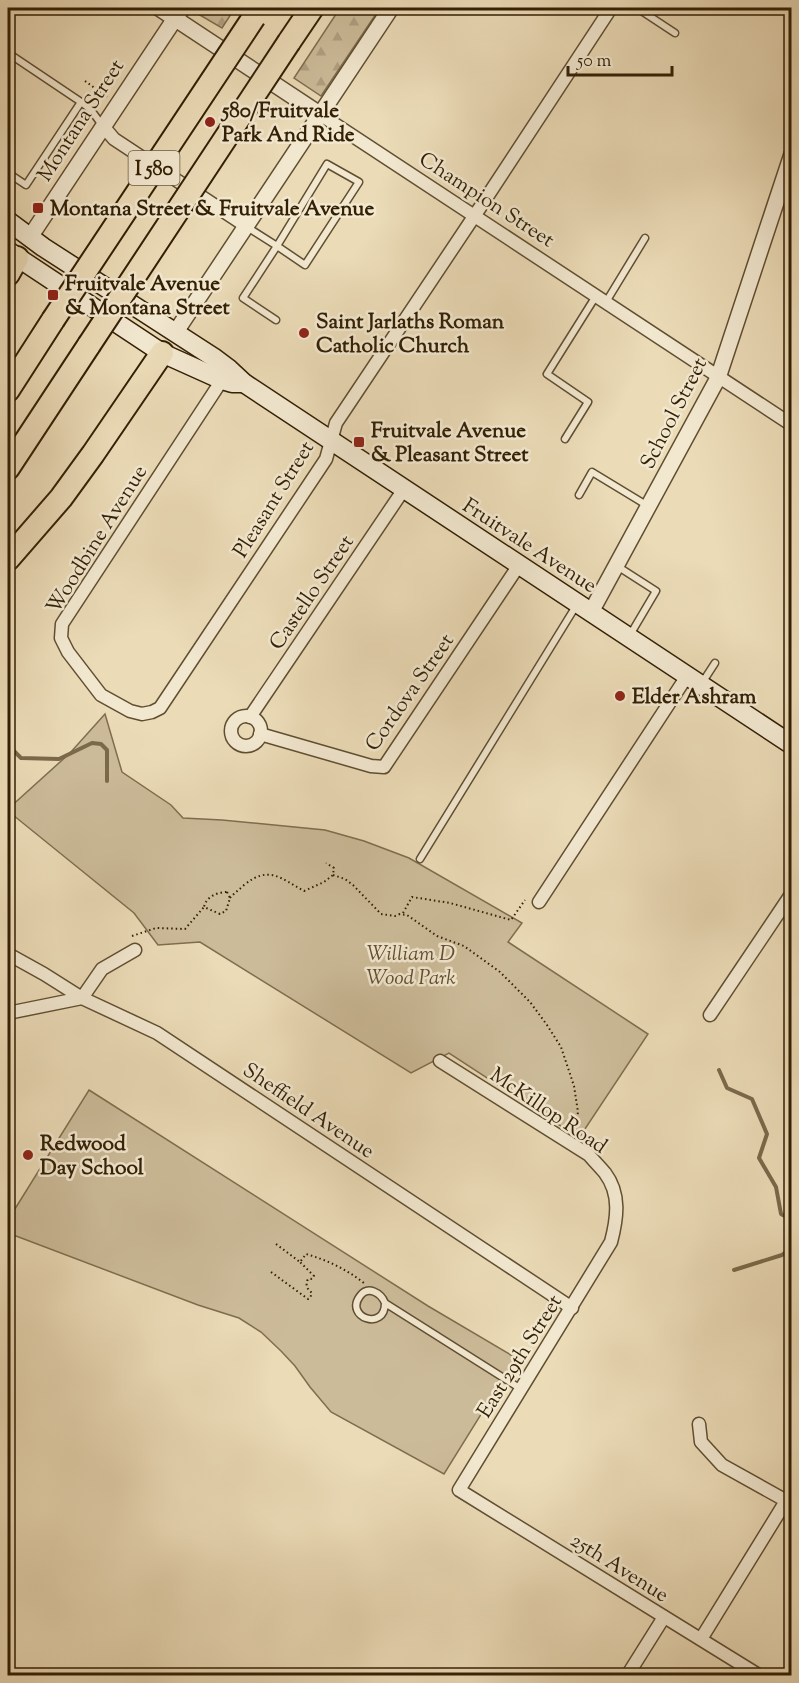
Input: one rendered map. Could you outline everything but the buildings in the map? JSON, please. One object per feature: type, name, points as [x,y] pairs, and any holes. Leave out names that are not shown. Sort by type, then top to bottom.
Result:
[{"type":"highway","name":"I 580","points":[[8,468],[312,8]]},
{"type":"highway","name":"I 580","points":[[8,390],[257,12]]},
{"type":"highway","points":[[8,559],[61,498],[162,353]]},
{"type":"main road","name":"Fruitvale Avenue","points":[[8,221],[229,369],[244,383],[792,745]]},
{"type":"main road","name":"Montana Street","points":[[11,261],[30,237]]},
{"type":"main road","name":"Fruitvale Avenue","points":[[11,261],[162,353],[222,381],[244,383]]},
{"type":"main road","points":[[162,353],[175,333]]},
{"type":"street","name":"Champion Street","points":[[159,8],[178,13],[321,115],[792,425]]},
{"type":"street","points":[[175,333],[392,8]]},
{"type":"street","name":"Pleasant Street","points":[[160,708],[326,459],[336,423],[611,8]]},
{"type":"street","name":"Montana Street","points":[[30,237],[178,13]]},
{"type":"street","points":[[103,126],[114,139],[246,226]]},
{"type":"street","name":"School Street","points":[[584,608],[617,566],[718,378],[792,154]]},
{"type":"street","name":"Woodbine Avenue","points":[[160,708],[142,714],[130,711],[101,695],[68,652],[61,638],[62,624],[222,381]]},
{"type":"street","name":"Castello Street","points":[[250,717],[404,489]]},
{"type":"street","name":"Cordova Street","points":[[260,734],[370,766],[384,767],[519,565]]},
{"type":"street","points":[[539,902],[694,681]]},
{"type":"street","points":[[246,716],[258,722],[260,734],[255,743],[240,744],[233,738],[231,728],[236,719],[246,716]]},
{"type":"street","points":[[710,1015],[792,893]]},
{"type":"street","points":[[8,1013],[82,998],[102,969],[135,950]]},
{"type":"street","name":"Sheffield Avenue","points":[[8,954],[82,998],[157,1033],[572,1308]]},
{"type":"street","name":"McKillop Road","points":[[440,1061],[589,1155],[606,1174],[616,1196],[617,1220],[611,1242]]},
{"type":"street","name":"East 29th Street","points":[[459,1490],[611,1242]]},
{"type":"street","points":[[699,1424],[701,1442],[722,1464],[789,1502],[701,1639]]},
{"type":"street","name":"25th Avenue","points":[[459,1490],[760,1676]]},
{"type":"street","points":[[627,1676],[663,1617]]},
{"type":"lane","points":[[637,8],[675,33]]},
{"type":"lane","points":[[8,53],[81,102],[91,110],[103,126]]},
{"type":"lane","points":[[8,173],[26,185],[81,102]]},
{"type":"lane","points":[[246,226],[277,246],[305,265],[359,182],[327,164],[277,246],[243,298],[276,320]]},
{"type":"lane","points":[[565,439],[588,402],[547,374],[645,238]]},
{"type":"lane","points":[[579,495],[592,472],[648,507]]},
{"type":"lane","points":[[617,566],[656,591],[628,637]]},
{"type":"lane","points":[[420,859],[584,608]]},
{"type":"lane","points":[[694,681],[715,663]]},
{"type":"lane","points":[[385,1303],[385,1308],[378,1318],[368,1319],[358,1313],[356,1304],[363,1292],[374,1291],[382,1297],[385,1303],[522,1389]]},
{"type":"path","points":[[85,81],[118,104]]},
{"type":"path","points":[[204,907],[220,914],[226,911],[230,898],[252,879],[261,875],[276,876],[304,891],[333,875],[334,868],[326,863]]},
{"type":"path","points":[[333,875],[353,885],[381,914],[407,915],[437,936],[464,946],[500,972],[530,1002],[561,1047],[574,1086],[578,1112],[576,1130],[568,1143]]},
{"type":"path","points":[[129,938],[156,928],[185,929],[204,907],[205,902],[219,893],[227,892],[230,898]]},
{"type":"path","points":[[403,914],[412,897],[450,903],[511,920],[526,899],[539,902]]},
{"type":"path","points":[[271,1272],[308,1299],[310,1298],[312,1293],[306,1286],[306,1282],[314,1276],[276,1244]]},
{"type":"path","points":[[300,1262],[306,1254],[320,1258],[352,1274],[374,1291]]},
{"type":"green space","points":[[193,8],[235,8],[222,28],[197,12],[191,12]]},
{"type":"green space","points":[[340,8],[380,8],[321,96],[294,78]]},
{"type":"green space","name":"William D Wood Park","points":[[105,714],[122,772],[171,805],[183,818],[325,830],[364,841],[409,858],[522,923],[508,942],[648,1034],[579,1138],[449,1053],[411,1073],[200,942],[158,945],[134,913],[8,811],[70,753]]},
{"type":"green space","points":[[89,1090],[428,1306],[516,1358],[444,1474],[331,1412],[281,1351],[261,1332],[239,1318],[198,1305],[8,1233],[8,1220]]},
{"type":"waterway","points":[[8,719],[11,748],[21,758],[59,759],[92,743],[101,744],[107,750],[107,781]]},
{"type":"waterway","points":[[719,1070],[727,1088],[752,1099],[767,1134],[759,1158],[776,1187],[781,1214],[792,1220]]},
{"type":"waterway","points":[[734,1270],[782,1255],[792,1247]]},
{"type":"place","name":"580/Fruitvale Park And Ride","points":[[210,122]]},
{"type":"place","name":"Montana Street & Fruitvale Avenue","points":[[38,208]]},
{"type":"place","name":"Fruitvale Avenue & Montana Street","points":[[53,295]]},
{"type":"place","name":"Saint Jarlaths Roman Catholic Church","points":[[304,333]]},
{"type":"place","name":"Fruitvale Avenue & Pleasant Street","points":[[359,442]]},
{"type":"place","name":"Elder Ashram","points":[[620,696]]},
{"type":"place","name":"Redwood Day School","points":[[28,1155]]}]
